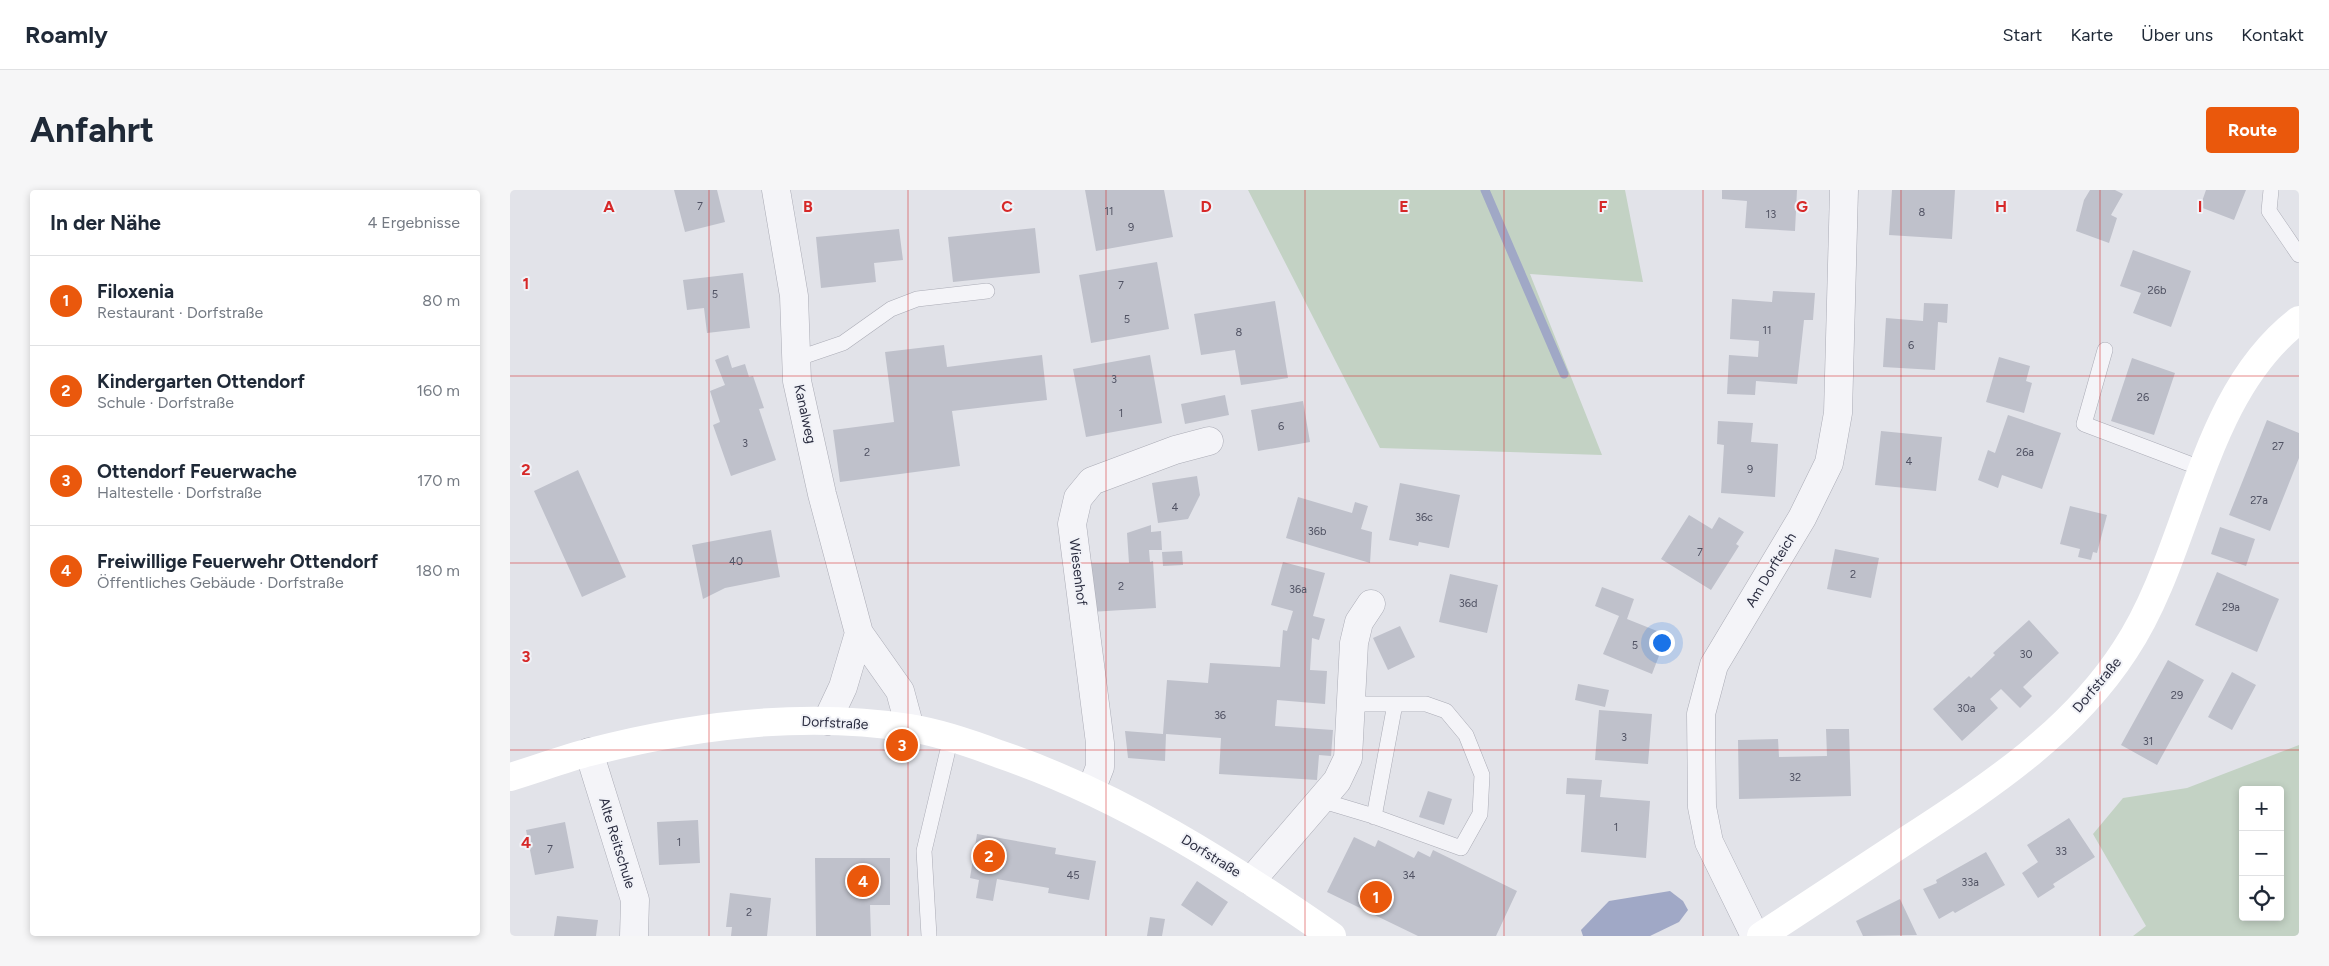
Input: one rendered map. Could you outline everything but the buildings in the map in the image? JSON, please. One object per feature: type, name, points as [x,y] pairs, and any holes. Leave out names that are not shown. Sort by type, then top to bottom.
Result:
[{"type":"main road","name":"Dorfstraße","points":[[1761,936],[1975,796],[2052,736],[2097,689],[2126,649],[2163,580],[2220,424],[2250,373],[2285,331],[2299,320]]},
{"type":"main road","name":"Dorfstraße","points":[[510,777],[589,752],[662,736],[737,724],[827,721],[910,728],[951,737],[1021,761],[1091,790],[1178,835],[1251,881],[1332,936]]},
{"type":"street","name":"Kanalweg","points":[[776,190],[794,296],[797,382],[818,476],[859,633],[900,691],[910,728]]},
{"type":"street","name":"Am Dorfteich","points":[[1755,936],[1709,842],[1702,807],[1701,714],[1714,666],[1802,518],[1829,463],[1838,413],[1844,190]]},
{"type":"street","name":"Wiesenhof","points":[[1091,790],[1100,767],[1100,743],[1072,524],[1078,498],[1092,481],[1174,450],[1210,441]]},
{"type":"street","name":"Dorfstraße","points":[[1251,881],[1337,781],[1348,758],[1354,643],[1359,622],[1371,604]]},
{"type":"street","points":[[827,721],[844,687],[859,633]]},
{"type":"street","name":"Alte Reitschule","points":[[589,752],[635,900],[634,936]]},
{"type":"lane","points":[[2271,190],[2269,211],[2299,255]]},
{"type":"lane","points":[[796,359],[844,343],[891,309],[917,298],[986,291]]},
{"type":"lane","points":[[2105,350],[2084,424],[2203,469]]},
{"type":"lane","points":[[1320,800],[1461,848],[1480,814],[1482,775],[1466,735],[1446,711],[1426,704],[1351,704]]},
{"type":"lane","points":[[1374,817],[1395,704]]},
{"type":"lane","points":[[929,936],[924,851],[951,737]]},
{"type":"green space","points":[[1248,190],[1625,190],[1643,282],[1530,274],[1602,455],[1380,448]]},
{"type":"green space","points":[[2299,745],[2299,936],[2133,936],[2146,926],[2093,834],[2123,798],[2187,788]]},
{"type":"water","points":[[1670,891],[1683,901],[1688,910],[1679,922],[1650,936],[1583,936],[1581,930],[1609,901]]},
{"type":"waterway","points":[[1485,190],[1564,374]]},
{"type":"place","name":"Ottendorf Feuerwache","points":[[902,745]]},
{"type":"place","name":"Kindergarten Ottendorf","points":[[989,856]]},
{"type":"place","name":"Freiwillige Feuerwehr Ottendorf","points":[[863,881]]},
{"type":"place","name":"Filoxenia","points":[[1376,897]]}]
